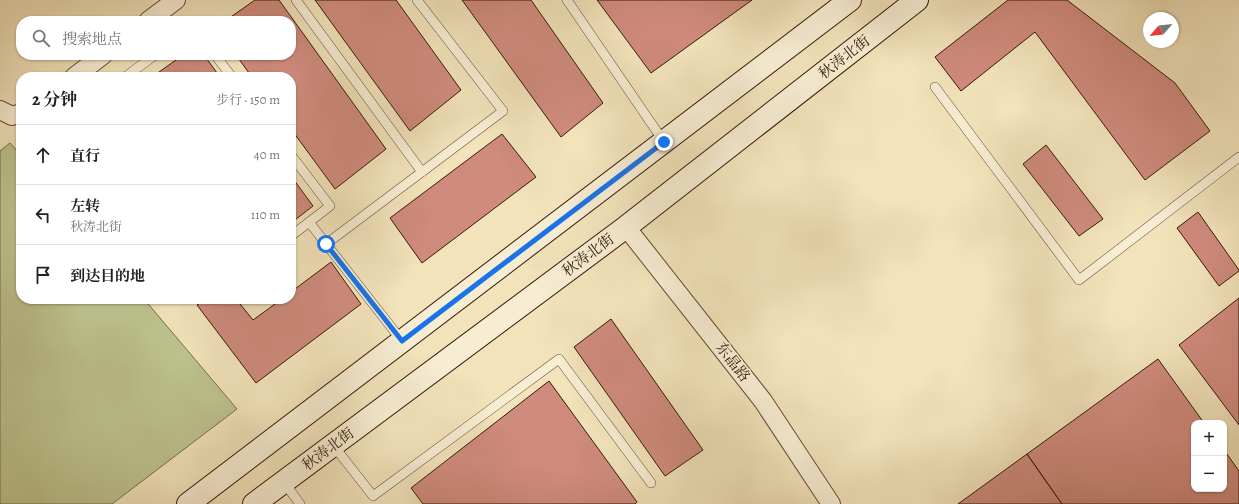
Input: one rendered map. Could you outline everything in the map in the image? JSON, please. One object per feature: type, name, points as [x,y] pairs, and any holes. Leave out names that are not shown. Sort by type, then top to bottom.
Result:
[{"type":"main road","points":[[188,504],[850,0]]},
{"type":"main road","name":"秋涛北街","points":[[254,504],[626,227],[917,0]]},
{"type":"street","points":[[155,16],[176,0]]},
{"type":"street","points":[[81,72],[96,60]]},
{"type":"street","points":[[0,110],[12,116],[16,115]]},
{"type":"street","name":"东晶路","points":[[626,227],[763,401],[831,504]]},
{"type":"lane","points":[[296,0],[422,172]]},
{"type":"lane","points":[[326,244],[503,111],[417,0]]},
{"type":"lane","points":[[568,0],[664,142]]},
{"type":"lane","points":[[132,72],[148,60]]},
{"type":"lane","points":[[219,60],[228,72]]},
{"type":"lane","points":[[935,87],[1079,280],[1239,157]]},
{"type":"lane","points":[[296,161],[330,206],[296,232]]},
{"type":"lane","points":[[309,222],[402,341]]},
{"type":"lane","points":[[333,445],[373,496],[558,359],[651,483]]},
{"type":"lane","points":[[284,482],[300,504]]},
{"type":"green space","points":[[10,143],[16,150],[16,304],[148,304],[237,409],[112,504],[0,504],[0,151]]},
{"type":"building","points":[[255,0],[279,0],[290,16],[232,16]]},
{"type":"building","points":[[315,0],[396,0],[461,90],[410,131]]},
{"type":"building","points":[[462,0],[531,0],[603,103],[561,137]]},
{"type":"building","points":[[597,0],[752,0],[651,73]]},
{"type":"building","points":[[1008,0],[1067,0],[1175,83],[1210,131],[1145,180],[1035,32],[961,91],[935,57]]},
{"type":"building","points":[[296,24],[386,149],[335,189],[296,136],[296,72],[248,72],[240,60],[296,60]]},
{"type":"building","points":[[176,60],[208,60],[216,72],[159,72]]},
{"type":"building","points":[[502,134],[536,177],[422,263],[390,218]]},
{"type":"building","points":[[1046,145],[1103,219],[1079,236],[1023,164]]},
{"type":"building","points":[[296,183],[313,206],[296,219]]},
{"type":"building","points":[[1198,212],[1239,270],[1219,286],[1177,228]]},
{"type":"building","points":[[331,262],[361,304],[256,383],[197,305],[240,304],[253,320],[275,304],[296,304],[296,288]]},
{"type":"building","points":[[1239,298],[1239,425],[1179,345]]},
{"type":"building","points":[[611,319],[703,450],[665,476],[574,347]]},
{"type":"building","points":[[1158,359],[1202,420],[1191,420],[1191,492],[1227,492],[1227,454],[1239,471],[1239,504],[1062,504],[1027,454]]},
{"type":"building","points":[[549,381],[637,502],[635,504],[423,504],[411,488]]},
{"type":"building","points":[[1027,454],[1062,504],[958,504]]},
{"type":"route","points":[[326,244],[402,341],[664,142]]}]
